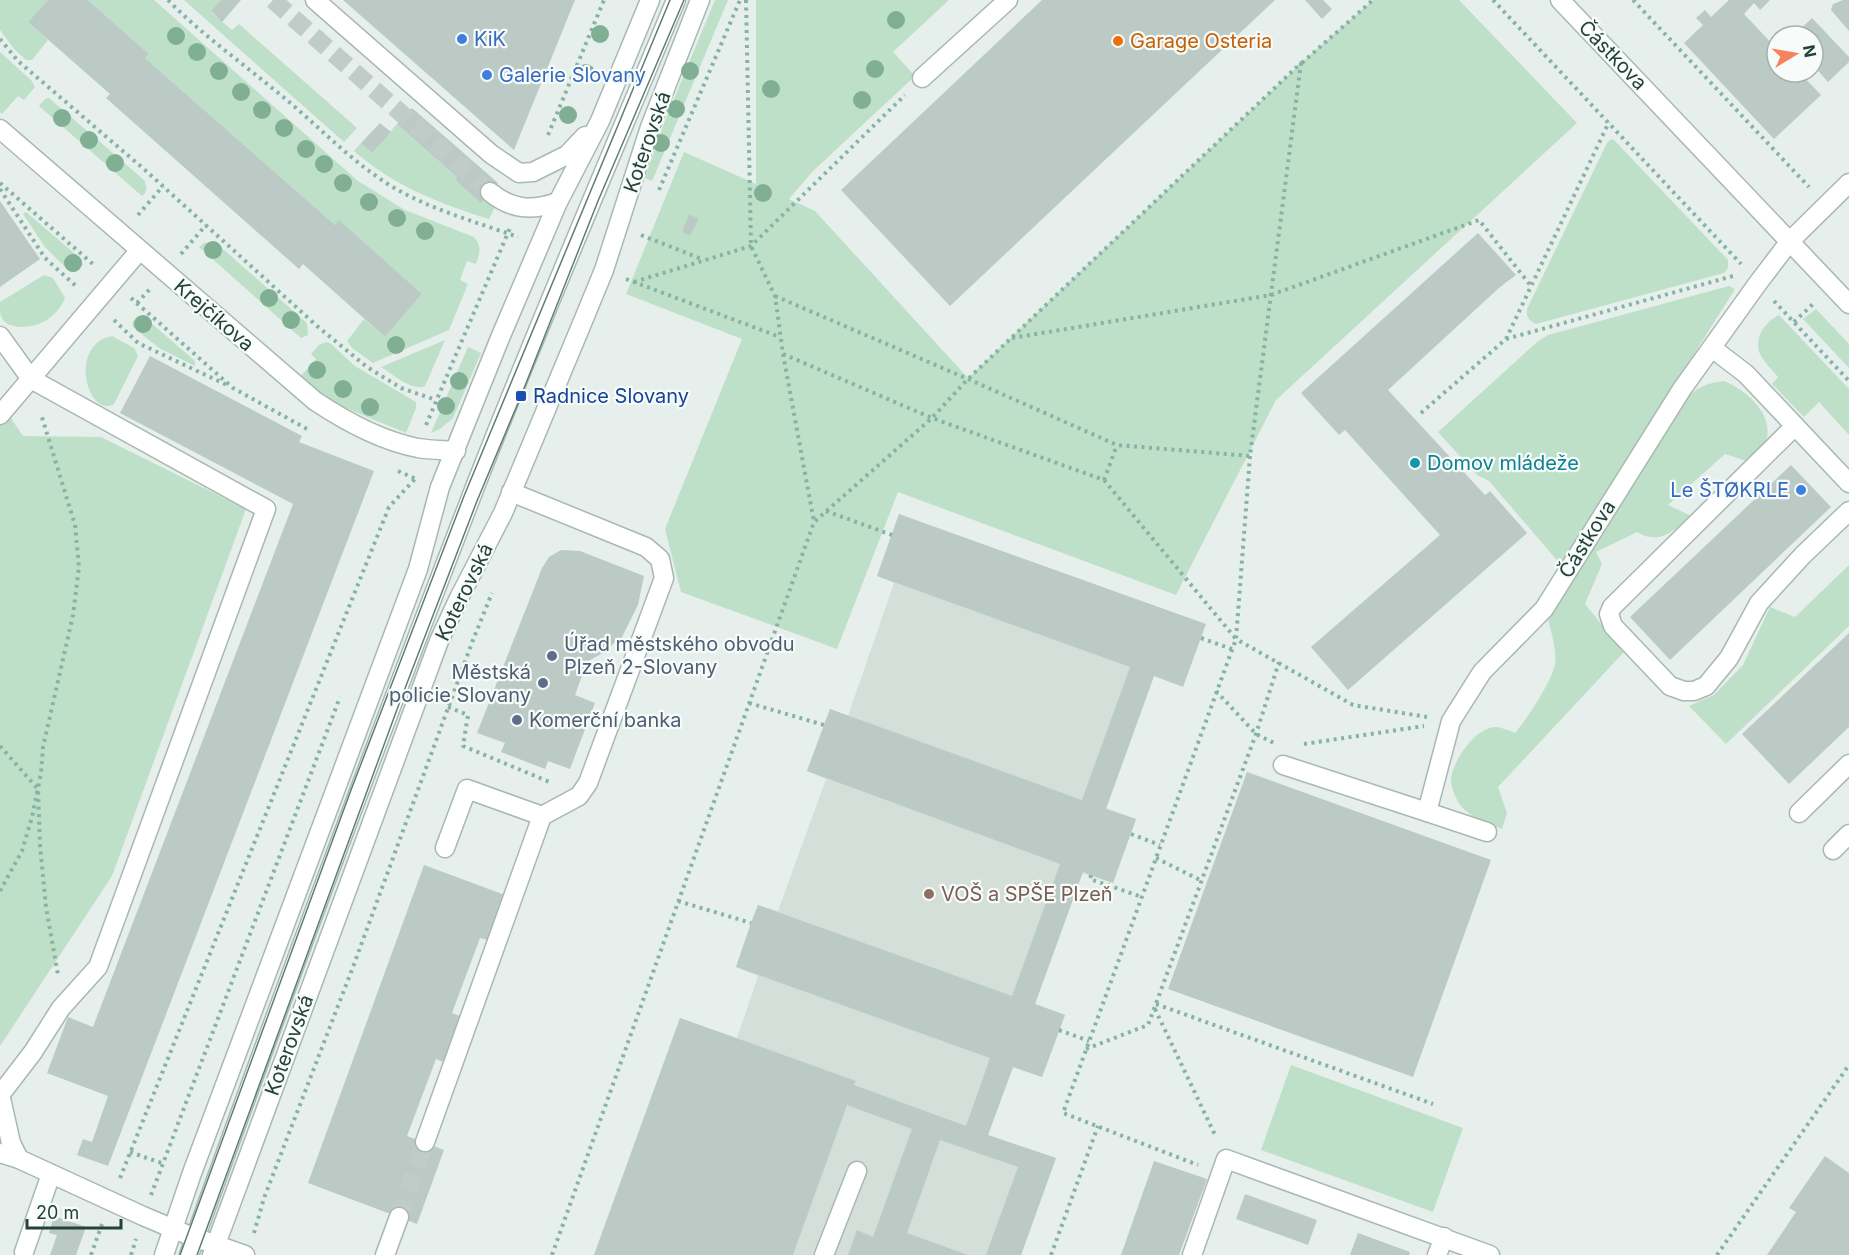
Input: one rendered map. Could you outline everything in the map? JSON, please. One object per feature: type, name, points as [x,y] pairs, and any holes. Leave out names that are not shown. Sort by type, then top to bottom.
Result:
[{"type":"street","points":[[315,0],[491,154],[519,173],[533,172],[567,155],[600,121]]},
{"type":"street","points":[[164,1255],[192,1173],[418,569],[440,487],[558,202],[600,121],[650,0]]},
{"type":"street","name":"Koterovská","points":[[206,1245],[265,1044],[470,499],[676,0]]},
{"type":"street","name":"Koterovská","points":[[189,1255],[206,1245],[439,641],[503,513],[604,270],[650,127],[700,0]]},
{"type":"street","points":[[922,78],[1008,0]]},
{"type":"street","name":"Částkova","points":[[1560,0],[1849,304]]},
{"type":"street","name":"Krejčíkova","points":[[0,129],[315,401],[334,414],[382,437],[417,448],[456,451]]},
{"type":"street","points":[[1790,241],[1849,183]]},
{"type":"street","points":[[490,192],[500,200],[519,208],[541,208],[558,202]]},
{"type":"street","name":"Částkova","points":[[1427,813],[1451,721],[1482,672],[1544,609],[1682,389],[1712,348],[1753,277],[1790,241]]},
{"type":"street","points":[[0,415],[139,250]]},
{"type":"street","points":[[0,336],[31,379],[266,508],[98,967],[64,1004],[33,1052],[0,1095],[11,1143],[19,1159]]},
{"type":"street","points":[[1712,348],[1746,374],[1849,483]]},
{"type":"street","points":[[1795,426],[1612,607],[1609,614],[1613,626],[1670,686],[1684,691],[1694,691],[1706,686],[1729,658],[1759,603],[1803,555],[1849,511]]},
{"type":"street","points":[[425,1142],[542,816],[579,796],[588,783],[663,584],[663,568],[660,559],[646,547],[511,492]]},
{"type":"street","points":[[1283,756],[1427,813],[1487,832]]},
{"type":"street","points":[[1800,813],[1849,764]]},
{"type":"street","points":[[445,848],[467,789],[542,816]]},
{"type":"street","points":[[1833,850],[1849,834]]},
{"type":"street","points":[[0,1153],[19,1159],[206,1245],[247,1250]]},
{"type":"street","points":[[1192,1255],[1224,1167],[1444,1237],[1490,1255]]},
{"type":"street","points":[[824,1255],[857,1171]]},
{"type":"street","points":[[24,1252],[51,1174]]},
{"type":"street","points":[[384,1255],[399,1216]]},
{"type":"street","points":[[1437,1255],[1444,1237]]},
{"type":"path","points":[[168,0],[185,17],[378,178],[435,207],[540,245]]},
{"type":"path","points":[[533,172],[604,0]]},
{"type":"path","points":[[658,192],[740,0]]},
{"type":"path","points":[[746,0],[751,246],[775,296],[780,337],[814,522]]},
{"type":"path","points":[[552,1255],[814,522],[932,417],[968,379],[1302,63],[1373,0]]},
{"type":"path","points":[[1493,0],[1849,381]]},
{"type":"path","points":[[1633,0],[1768,146],[1827,205]]},
{"type":"path","points":[[0,39],[18,61],[145,170],[317,326],[367,367],[401,388],[436,400]]},
{"type":"path","points":[[1224,1167],[1063,1113],[1236,639],[1250,456],[1302,63]]},
{"type":"path","points":[[634,282],[751,246],[922,78]]},
{"type":"path","points":[[1421,413],[1506,339],[1609,122]]},
{"type":"path","points":[[0,183],[233,388],[308,429]]},
{"type":"path","points":[[414,490],[417,448],[519,208]]},
{"type":"path","points":[[1011,339],[1271,295],[1479,220],[1531,286]]},
{"type":"path","points":[[644,224],[639,235],[705,260]]},
{"type":"path","points":[[604,270],[780,337]]},
{"type":"path","points":[[1506,339],[1753,277]]},
{"type":"path","points":[[775,296],[1118,445],[1250,456]]},
{"type":"path","points":[[783,354],[932,417],[1104,480],[1236,639],[1353,705],[1451,721]]},
{"type":"path","points":[[0,891],[22,851],[38,789],[44,747],[73,615],[79,567],[75,525],[31,379]]},
{"type":"path","points":[[1104,480],[1118,445]]},
{"type":"path","points":[[396,470],[415,479]]},
{"type":"path","points":[[91,1255],[110,1201],[389,507],[415,479]]},
{"type":"path","points":[[826,511],[892,535]]},
{"type":"path","points":[[247,1250],[264,1198],[496,585]]},
{"type":"path","points":[[1201,638],[1232,649]]},
{"type":"path","points":[[1086,1049],[1148,1025],[1256,734],[1279,662]]},
{"type":"path","points":[[131,1255],[143,1216],[343,690]]},
{"type":"path","points":[[1216,691],[1256,734],[1283,756]]},
{"type":"path","points":[[749,703],[824,725]]},
{"type":"path","points":[[448,707],[468,715],[463,746],[557,785],[565,805]]},
{"type":"path","points":[[1294,746],[1451,721]]},
{"type":"path","points":[[0,746],[38,789],[46,907],[64,1004]]},
{"type":"path","points":[[1131,834],[1161,845]]},
{"type":"path","points":[[1156,858],[1202,881]]},
{"type":"path","points":[[1091,875],[1090,879],[1142,897]]},
{"type":"path","points":[[678,901],[751,923]]},
{"type":"path","points":[[1155,1006],[1433,1104]]},
{"type":"path","points":[[1155,1006],[1224,1167]]},
{"type":"path","points":[[1059,1030],[1089,1041]]},
{"type":"path","points":[[1717,1255],[1849,1065]]},
{"type":"path","points":[[1051,1255],[1098,1126]]},
{"type":"shaded area","name":"VOŠ a SPŠE Plzeň","points":[[899,514],[1154,676],[1106,808],[1136,819],[1113,883],[1082,873],[1035,1004],[1065,1015],[1042,1077],[1013,1067],[988,1135],[1056,1158],[1021,1255],[594,1255],[680,1018],[737,1038],[758,976],[736,967],[758,905],[778,911],[826,779],[807,771],[830,709],[848,716],[894,583],[877,576]]},
{"type":"green space","points":[[0,0],[48,0],[28,22],[48,40],[32,60],[26,60],[15,50],[0,30]]},
{"type":"green space","points":[[88,0],[154,0],[358,181],[405,210],[474,237],[480,250],[476,264],[467,261],[460,280],[468,284],[449,330],[373,363],[352,348],[347,341],[364,319],[385,337],[422,294],[339,221],[335,225],[145,58],[149,54]]},
{"type":"green space","points":[[184,0],[221,0],[211,12],[232,30],[239,24],[357,128],[344,142]]},
{"type":"green space","points":[[715,0],[728,0],[652,181],[645,178],[664,123]]},
{"type":"green space","points":[[756,0],[949,0],[893,52],[915,76],[812,172],[789,199],[815,211],[968,378],[1301,63],[1373,0],[1459,0],[1577,123],[1276,400],[1176,595],[898,492],[837,649],[681,592],[665,529],[742,339],[626,294],[684,152],[756,184]]},
{"type":"green space","points":[[0,52],[31,80],[35,87],[24,100],[18,96],[2,114],[0,112]]},
{"type":"green space","points":[[49,98],[144,180],[146,189],[142,196],[39,106]]},
{"type":"green space","points":[[397,124],[457,177],[455,180],[480,202],[484,199],[495,207],[489,219],[453,207],[400,184],[354,151],[361,143],[372,153]]},
{"type":"green space","points":[[1611,139],[1728,260],[1728,268],[1724,273],[1536,324],[1528,318],[1527,309],[1607,143]]},
{"type":"green space","points":[[26,212],[81,259],[83,265],[76,272],[70,272],[45,247],[23,214]]},
{"type":"green space","points":[[215,242],[307,323],[308,335],[301,338],[199,247],[204,243]]},
{"type":"green space","points":[[44,275],[53,278],[65,298],[56,312],[46,320],[32,326],[14,326],[4,321],[0,302]]},
{"type":"green space","points":[[1729,286],[1735,289],[1561,565],[1489,481],[1477,475],[1438,432],[1537,342],[1548,335]]},
{"type":"green space","points":[[1816,309],[1849,344],[1849,368],[1803,319]]},
{"type":"green space","points":[[1779,315],[1849,389],[1849,435],[1819,402],[1804,417],[1772,384],[1778,377],[1760,354],[1758,342],[1765,326]]},
{"type":"green space","points":[[137,316],[143,316],[195,361],[195,366],[159,348],[133,327],[132,323]]},
{"type":"green space","points":[[112,336],[134,348],[138,356],[114,404],[105,406],[96,401],[90,391],[86,379],[86,365],[90,353],[98,342]]},
{"type":"green space","points":[[445,340],[425,386],[415,387],[381,367]]},
{"type":"green space","points":[[326,342],[355,366],[416,402],[416,408],[406,433],[336,404],[300,377],[316,359],[311,354],[319,345]]},
{"type":"green space","points":[[468,347],[481,353],[453,418],[431,433]]},
{"type":"green space","points":[[1724,381],[1751,398],[1764,416],[1767,436],[1763,447],[1750,462],[1725,454],[1668,505],[1691,516],[1673,531],[1660,537],[1645,536],[1637,532],[1596,552],[1602,564],[1585,604],[1624,652],[1498,787],[1507,813],[1502,829],[1475,817],[1461,806],[1452,786],[1452,772],[1460,755],[1473,738],[1481,732],[1497,727],[1515,733],[1526,719],[1544,690],[1555,664],[1548,618],[1683,403],[1701,387]]},
{"type":"green space","points":[[0,402],[23,436],[101,437],[246,509],[112,876],[0,1046]]},
{"type":"green space","points":[[1849,565],[1849,626],[1726,744],[1689,706],[1714,695],[1743,665],[1770,607],[1795,617]]},
{"type":"green space","points":[[1291,1065],[1463,1128],[1433,1212],[1261,1150]]},
{"type":"building","points":[[48,0],[88,0],[149,54],[145,58],[335,225],[339,220],[422,294],[385,337],[303,264],[299,269],[106,98],[110,94],[28,22]]},
{"type":"building","points":[[221,0],[241,0],[222,22],[211,11]]},
{"type":"building","name":"Galerie Slovany","points":[[343,0],[575,0],[514,150]]},
{"type":"building","points":[[1042,0],[1275,0],[950,306],[841,190]]},
{"type":"building","points":[[1305,0],[1323,0],[1332,9],[1322,19]]},
{"type":"building","points":[[1729,0],[1770,0],[1760,10],[1754,3],[1744,14],[1765,36],[1765,84],[1810,84],[1821,95],[1774,139],[1684,43],[1703,25],[1696,18],[1705,10],[1711,17]]},
{"type":"building","points":[[1849,0],[1849,31],[1831,10],[1833,4]]},
{"type":"building","points":[[1812,18],[1818,24],[1806,24]]},
{"type":"building","points":[[1825,32],[1849,57],[1849,62],[1828,82],[1825,79]]},
{"type":"building","points":[[412,108],[498,183],[481,203],[455,180],[457,177],[397,124]]},
{"type":"building","points":[[380,123],[391,132],[372,153],[361,143]]},
{"type":"building","points":[[0,201],[40,259],[0,287]]},
{"type":"building","points":[[689,214],[699,219],[690,236],[682,232]]},
{"type":"building","points":[[1478,233],[1516,275],[1388,390],[1485,495],[1490,491],[1527,533],[1348,690],[1311,647],[1440,535],[1345,430],[1339,435],[1301,393]]},
{"type":"building","points":[[150,356],[302,436],[299,442],[374,471],[108,1166],[77,1155],[83,1139],[92,1142],[108,1096],[47,1073],[68,1017],[93,1027],[293,504],[120,413]]},
{"type":"building","points":[[1791,465],[1831,507],[1670,660],[1630,617]]},
{"type":"building","points":[[899,514],[1206,624],[1183,687],[1154,676],[1106,809],[1136,819],[1113,883],[1083,872],[1035,1004],[1065,1015],[1042,1077],[1013,1067],[988,1135],[1056,1158],[1021,1255],[986,1255],[1018,1167],[940,1140],[907,1233],[968,1255],[848,1255],[857,1230],[873,1237],[912,1129],[847,1105],[793,1255],[594,1255],[680,1018],[856,1081],[854,1085],[966,1126],[990,1058],[736,967],[751,923],[758,905],[1012,996],[1060,864],[807,771],[830,709],[1082,800],[1130,667],[877,576]]},
{"type":"building","name":"Úřad městského obvodu Plzeň 2-Slovany","points":[[561,550],[580,551],[644,576],[638,605],[619,643],[616,641],[606,651],[587,662],[575,695],[595,703],[570,769],[548,761],[545,769],[501,752],[505,743],[477,733],[542,568],[549,557]]},
{"type":"building","points":[[1849,633],[1849,727],[1789,784],[1742,734]]},
{"type":"building","points":[[1247,772],[1491,860],[1413,1077],[1168,989]]},
{"type":"building","points":[[424,865],[505,895],[488,940],[480,938],[452,1013],[460,1016],[443,1062],[436,1059],[407,1136],[444,1150],[417,1224],[308,1183]]},
{"type":"building","points":[[1825,1156],[1849,1173],[1849,1255],[1767,1255],[1796,1212],[1789,1208]]},
{"type":"building","points":[[1154,1161],[1207,1179],[1179,1255],[1121,1255]]},
{"type":"building","points":[[1245,1194],[1317,1220],[1308,1245],[1236,1219]]},
{"type":"building","points":[[54,1216],[86,1227],[76,1255],[50,1255],[57,1235],[49,1233]]},
{"type":"building","points":[[1358,1233],[1410,1252],[1409,1255],[1350,1255]]},
{"type":"tunnel","points":[[273,0],[490,192]]},
{"type":"tunnel","points":[[399,1217],[425,1142]]},
{"type":"tram line","points":[[180,1255],[351,790],[464,496],[670,0]]},
{"type":"tram line","points":[[197,1255],[399,704],[477,501],[598,201],[684,0]]},
{"type":"place","name":"KiK","points":[[462,39]]},
{"type":"place","name":"Garage Osteria","points":[[1118,41]]},
{"type":"place","name":"Galerie Slovany","points":[[487,75]]},
{"type":"place","name":"Radnice Slovany","points":[[521,396]]},
{"type":"place","name":"Domov mládeže","points":[[1415,463]]},
{"type":"place","name":"Le ŠTØKRLE","points":[[1801,490]]},
{"type":"place","name":"Úřad městského obvodu Plzeň 2-Slovany","points":[[552,656]]},
{"type":"place","name":"Městská policie Slovany","points":[[543,683]]},
{"type":"place","name":"Komerční banka","points":[[517,720]]},
{"type":"place","name":"VOŠ a SPŠE Plzeň","points":[[929,894]]}]
